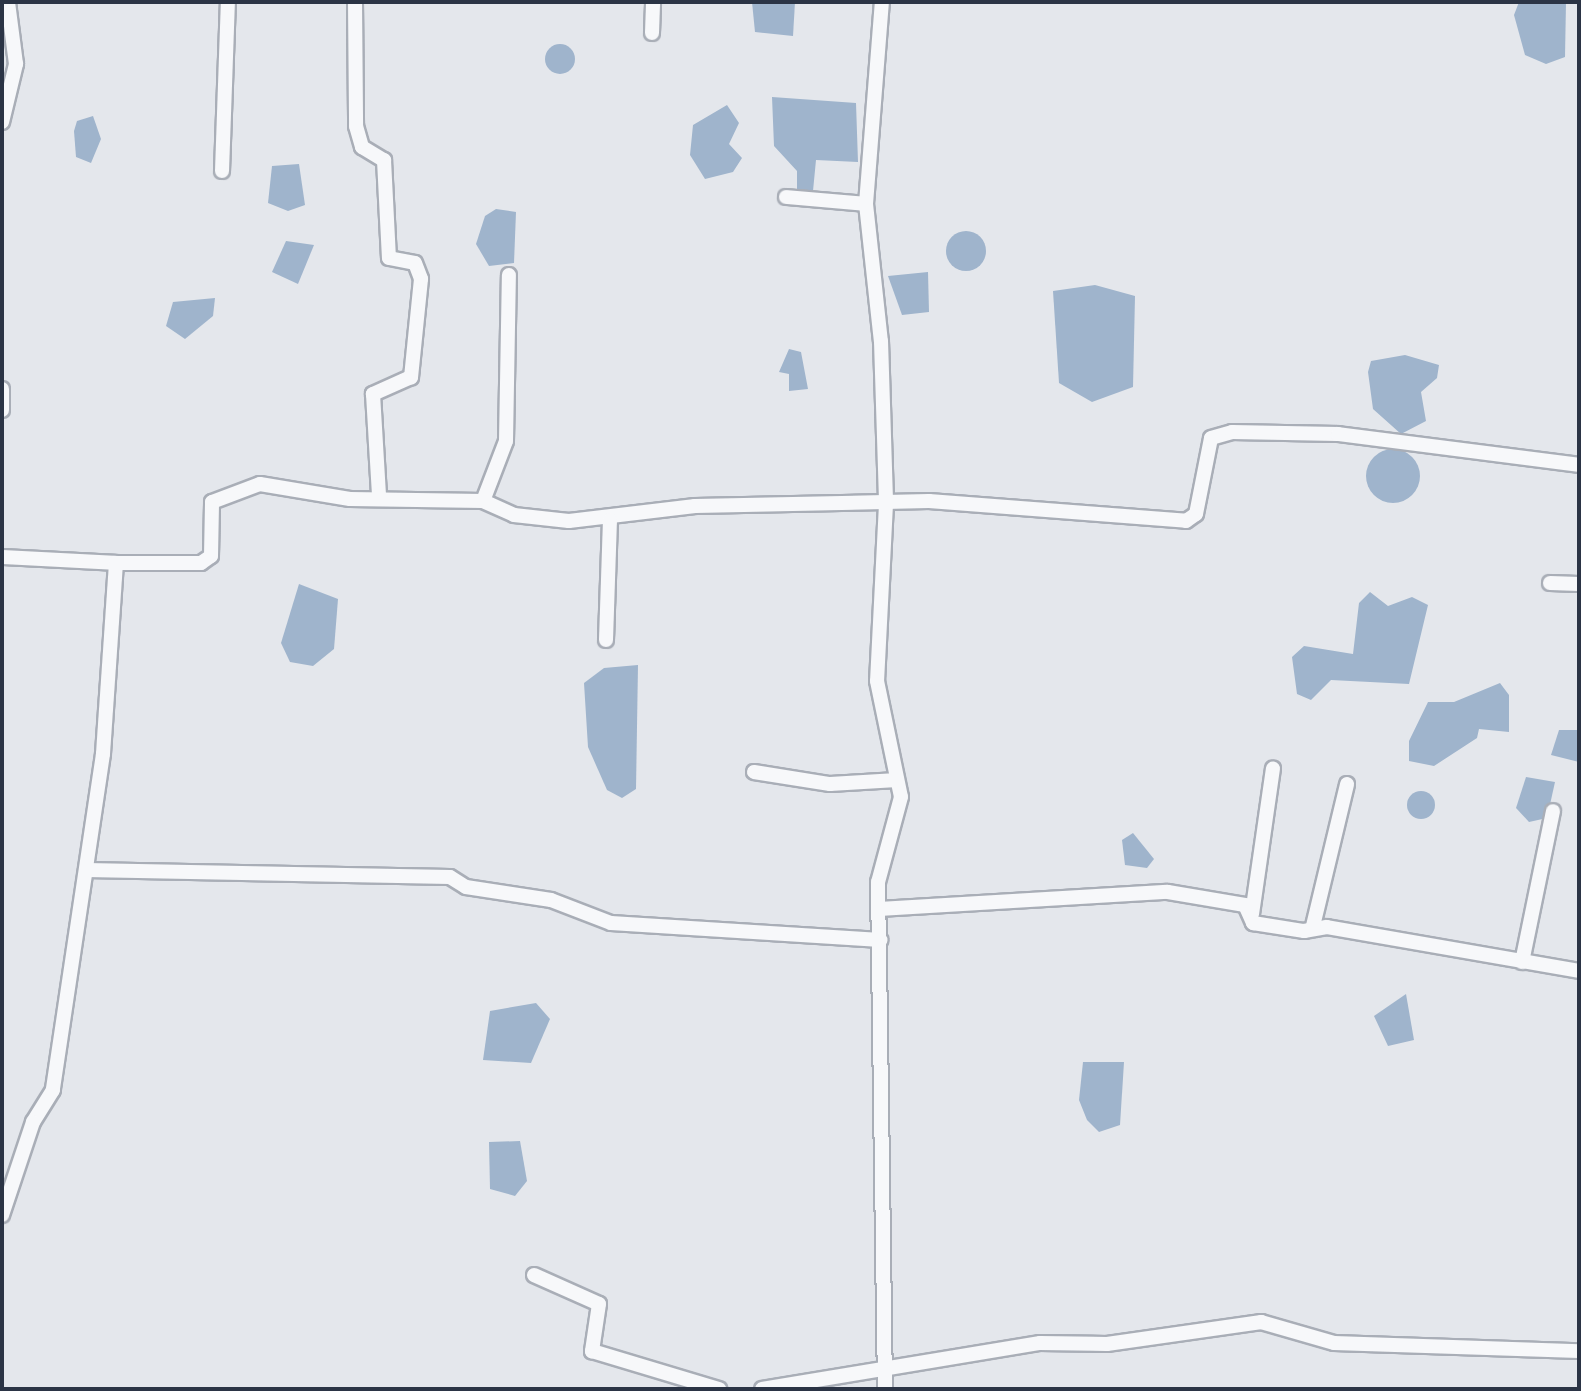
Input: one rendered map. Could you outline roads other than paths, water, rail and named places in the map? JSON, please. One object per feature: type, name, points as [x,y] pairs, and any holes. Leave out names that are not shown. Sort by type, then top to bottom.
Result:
[{"type":"street","points":[[2,122],[16,64],[8,2]]},
{"type":"street","points":[[222,171],[228,2]]},
{"type":"street","points":[[355,2],[356,126],[362,147],[384,160],[389,258],[415,263],[421,279],[411,377],[373,394],[379,496]]},
{"type":"street","points":[[652,33],[653,2]]},
{"type":"street","points":[[882,2],[866,204],[886,504],[877,681],[901,797],[882,853],[879,909],[888,1365],[885,1389]]},
{"type":"street","points":[[786,197],[866,204]]},
{"type":"street","points":[[483,501],[505,452],[509,275]]},
{"type":"street","points":[[2,389],[2,410]]},
{"type":"street","points":[[2,557],[116,563],[201,563],[211,556],[212,502],[260,484],[379,496],[483,501],[514,515],[610,520],[695,506],[886,504],[1186,521],[1196,514],[1211,438],[1232,432],[1338,434],[1579,465]]},
{"type":"street","points":[[606,640],[610,520]]},
{"type":"street","points":[[2,1215],[33,1122],[53,1090],[86,870],[116,563]]},
{"type":"street","points":[[1550,583],[1579,584]]},
{"type":"street","points":[[1253,923],[1250,892],[1273,769]]},
{"type":"street","points":[[754,772],[830,784],[897,780]]},
{"type":"street","points":[[1313,926],[1347,784]]},
{"type":"street","points":[[1522,962],[1553,811]]},
{"type":"street","points":[[86,870],[450,877],[466,887],[551,900],[611,923],[880,940]]},
{"type":"street","points":[[879,909],[1168,892],[1245,905],[1253,923]]},
{"type":"street","points":[[1253,923],[1304,931],[1313,926],[1579,971]]},
{"type":"street","points":[[534,1275],[599,1304],[592,1351],[719,1389]]},
{"type":"street","points":[[762,1389],[888,1365],[1261,1322],[1334,1343],[1579,1351]]},
{"type":"water","points":[[752,2],[795,2],[793,36],[755,32]]},
{"type":"water","points":[[1519,2],[1566,2],[1565,57],[1546,64],[1525,55],[1514,15]]},
{"type":"water","points":[[560,44],[566,45],[574,53],[574,65],[566,73],[560,74],[554,73],[546,65],[545,59],[546,53],[554,45]]},
{"type":"water","points":[[772,97],[856,103],[858,162],[816,160],[813,191],[797,191],[797,171],[774,146]]},
{"type":"water","points":[[727,105],[739,123],[729,144],[742,158],[733,172],[705,179],[690,155],[693,125]]},
{"type":"water","points":[[93,116],[101,139],[91,163],[76,157],[74,131],[77,121]]},
{"type":"water","points":[[299,164],[305,205],[288,211],[268,203],[272,166]]},
{"type":"water","points":[[496,209],[516,212],[514,263],[489,266],[476,244],[485,216]]},
{"type":"water","points":[[966,231],[980,237],[986,251],[980,265],[966,271],[952,265],[946,251],[952,237]]},
{"type":"water","points":[[286,241],[314,245],[298,284],[272,272]]},
{"type":"water","points":[[928,272],[929,312],[902,315],[888,276]]},
{"type":"water","points":[[1095,285],[1135,296],[1133,387],[1092,402],[1059,383],[1053,291]]},
{"type":"water","points":[[215,298],[213,316],[185,339],[166,326],[173,302]]},
{"type":"water","points":[[789,349],[801,352],[808,389],[789,391],[789,374],[779,372]]},
{"type":"water","points":[[1405,355],[1439,365],[1437,378],[1421,392],[1426,421],[1401,434],[1373,409],[1368,372],[1371,361]]},
{"type":"water","points":[[1393,449],[1412,457],[1420,476],[1412,495],[1393,503],[1374,495],[1366,476],[1374,457]]},
{"type":"water","points":[[299,584],[338,599],[334,649],[313,666],[290,662],[281,643]]},
{"type":"water","points":[[1370,592],[1388,606],[1412,597],[1428,605],[1409,684],[1331,680],[1311,700],[1297,694],[1292,657],[1304,646],[1353,654],[1359,603]]},
{"type":"water","points":[[638,665],[636,789],[622,798],[607,790],[588,747],[584,683],[604,668]]},
{"type":"water","points":[[1500,683],[1509,695],[1509,732],[1479,729],[1477,738],[1434,766],[1409,761],[1409,741],[1428,702],[1454,702]]},
{"type":"water","points":[[1559,730],[1579,730],[1579,762],[1551,755]]},
{"type":"water","points":[[1526,777],[1555,782],[1547,818],[1529,822],[1516,808]]},
{"type":"water","points":[[1421,791],[1431,795],[1435,805],[1431,815],[1421,819],[1411,815],[1407,805],[1411,795]]},
{"type":"water","points":[[1133,833],[1154,859],[1147,868],[1125,865],[1122,840]]},
{"type":"water","points":[[1406,994],[1414,1040],[1388,1046],[1374,1016]]},
{"type":"water","points":[[536,1003],[550,1019],[531,1063],[483,1060],[490,1011]]},
{"type":"water","points":[[1083,1062],[1124,1062],[1120,1125],[1099,1132],[1087,1120],[1079,1100]]},
{"type":"water","points":[[520,1141],[527,1181],[515,1196],[490,1189],[489,1142]]}]
